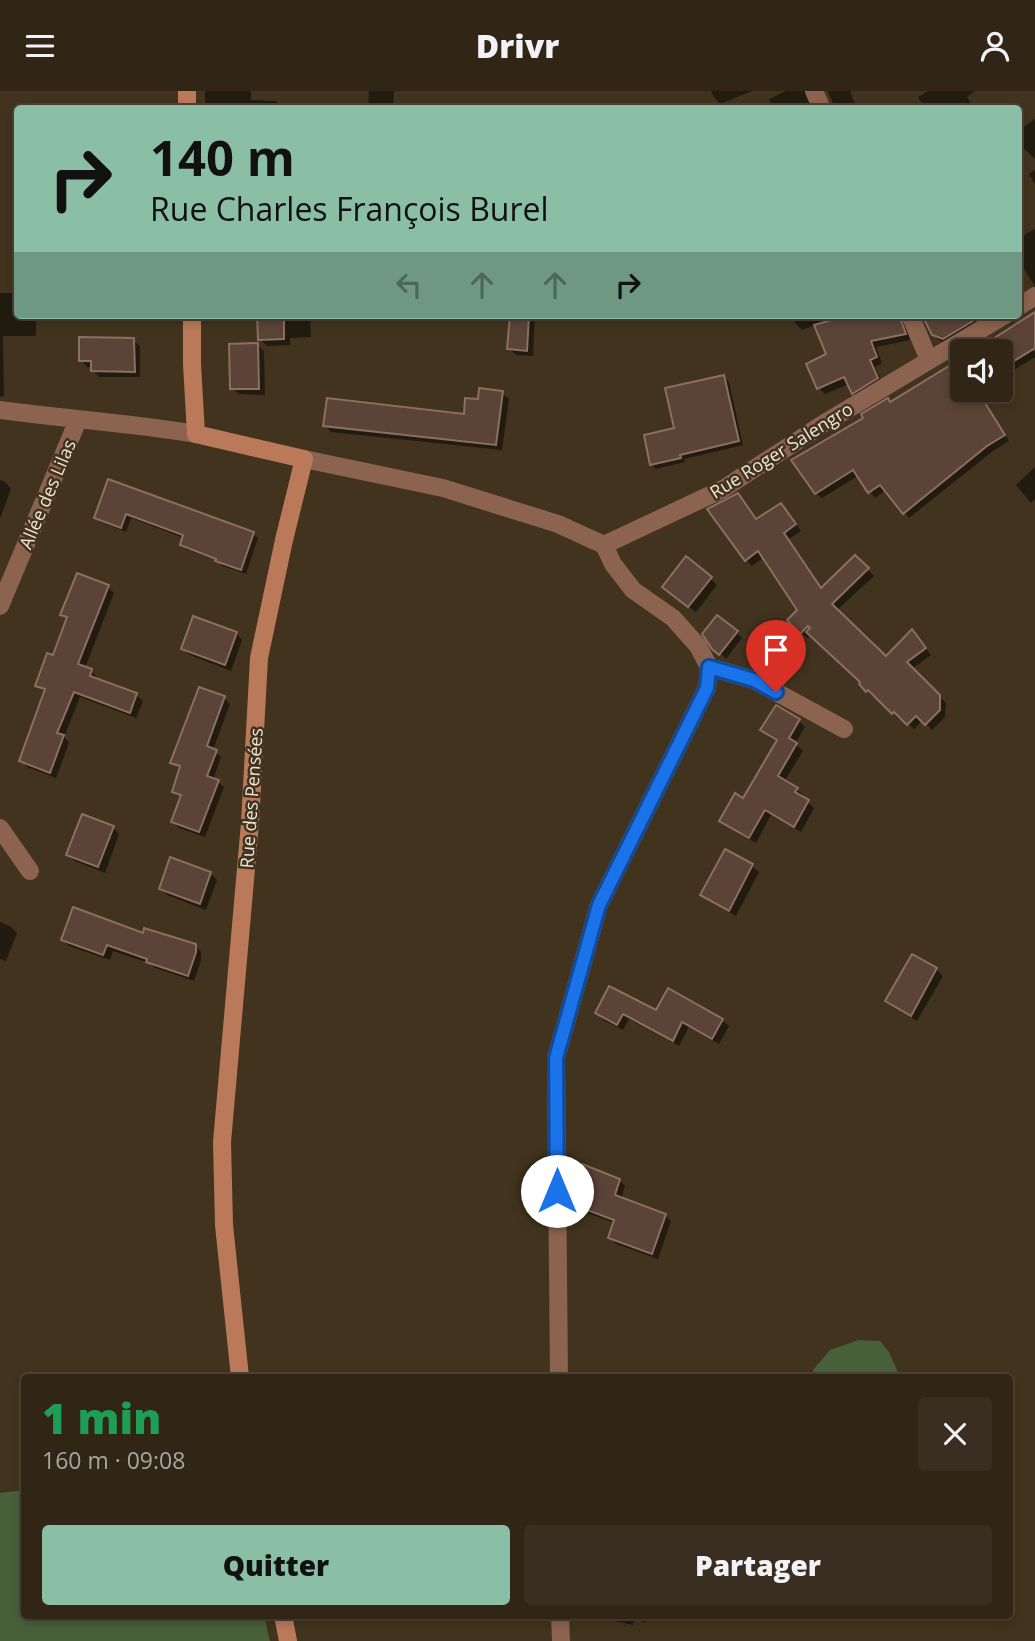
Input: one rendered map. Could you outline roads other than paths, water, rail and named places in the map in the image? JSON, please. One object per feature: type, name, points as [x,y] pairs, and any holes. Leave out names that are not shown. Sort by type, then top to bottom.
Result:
[{"type":"street","points":[[191,319],[196,434]]},
{"type":"street","points":[[912,319],[929,360]]},
{"type":"street","name":"Rue Roger Salengro","points":[[604,545],[723,489],[823,424],[997,319]]},
{"type":"street","points":[[0,410],[196,434],[443,488],[558,524],[604,545],[612,564],[633,590],[673,618],[698,646],[709,667],[707,688],[599,905],[556,1058],[559,1374]]},
{"type":"street","name":"Allée des Lilas","points":[[0,605],[78,420]]},
{"type":"street","name":"Rue des Pensées","points":[[240,1374],[224,1225],[222,1142],[250,823],[259,658],[304,459]]},
{"type":"street","points":[[709,667],[754,680],[844,729]]},
{"type":"street","points":[[0,828],[30,871]]},
{"type":"street","points":[[284,1619],[288,1641]]},
{"type":"street","points":[[561,1619],[561,1641]]}]
